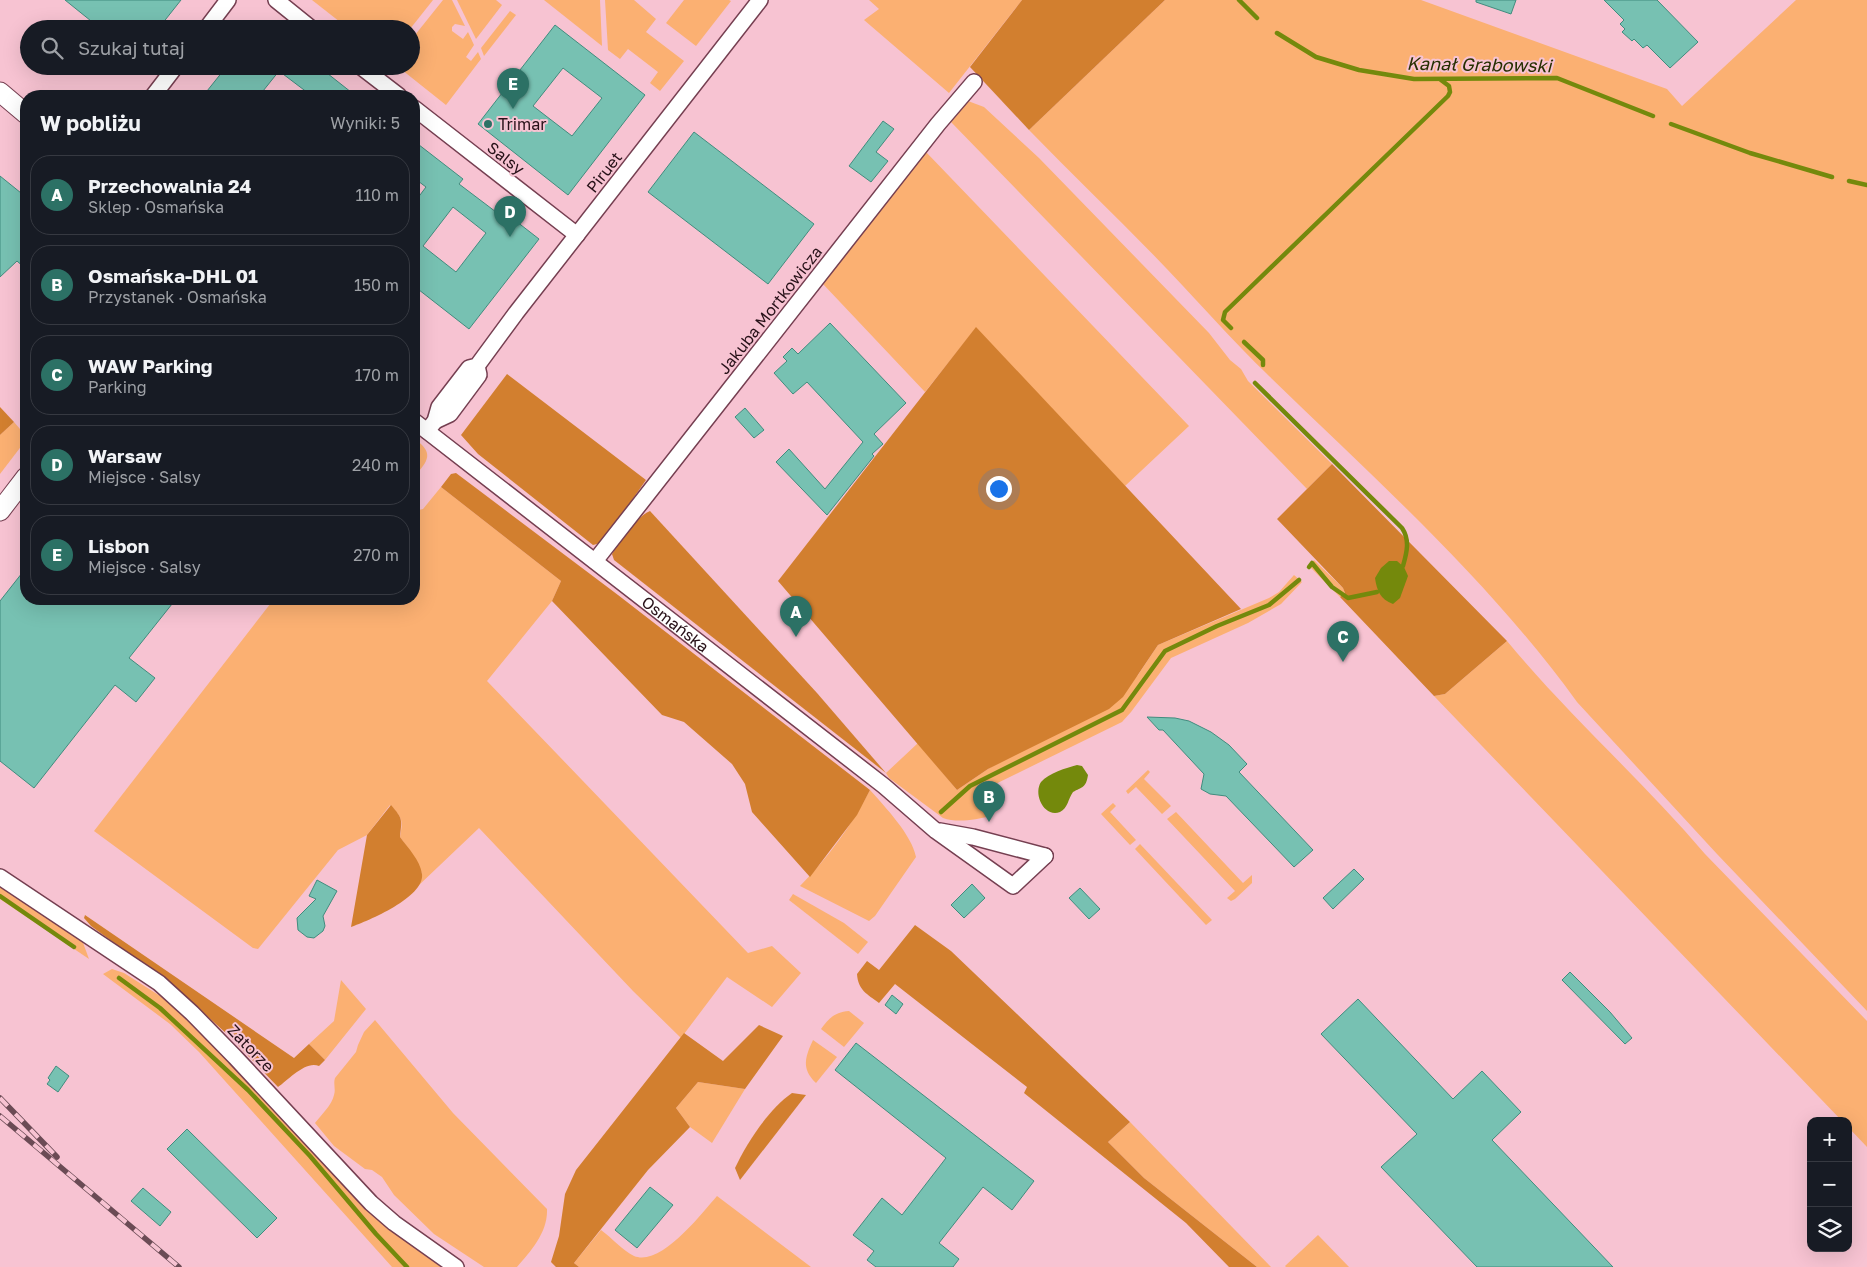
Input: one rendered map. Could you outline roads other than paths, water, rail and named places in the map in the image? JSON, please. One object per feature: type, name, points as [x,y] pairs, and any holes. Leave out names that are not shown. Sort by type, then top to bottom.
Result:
[{"type":"street","points":[[213,20],[228,0]]},
{"type":"street","points":[[276,0],[301,20]]},
{"type":"street","name":"Piruet","points":[[431,426],[439,407],[468,368],[477,366],[760,0]]},
{"type":"street","points":[[158,90],[169,75]]},
{"type":"street","points":[[372,75],[391,90]]},
{"type":"street","name":"Jakuba Mortkowicza","points":[[595,561],[938,124],[974,82]]},
{"type":"street","points":[[0,92],[20,109]]},
{"type":"street","name":"Salsy","points":[[420,113],[577,235]]},
{"type":"street","name":"Osmańska","points":[[420,423],[431,426],[595,561],[884,786],[936,831],[1013,886],[1045,856],[973,837],[936,831]]},
{"type":"street","points":[[0,511],[20,485]]},
{"type":"street","name":"Zatorze","points":[[0,876],[159,983],[236,1057],[371,1202],[394,1223],[456,1267]]},
{"type":"waterway","name":"Kanał Grabowski","points":[[1239,0],[1257,18]]},
{"type":"waterway","name":"Kanał Grabowski","points":[[1277,33],[1316,57],[1359,70],[1414,79],[1557,78],[1653,116]]},
{"type":"waterway","points":[[1231,328],[1223,320],[1225,312],[1448,96],[1450,92],[1449,86],[1441,80]]},
{"type":"waterway","name":"Kanał Grabowski","points":[[1671,124],[1750,153],[1832,177]]},
{"type":"waterway","name":"Kanał Grabowski","points":[[1849,181],[1867,185]]},
{"type":"waterway","points":[[1244,342],[1263,360],[1263,365]]},
{"type":"waterway","points":[[1255,383],[1402,528],[1407,542],[1403,566]]},
{"type":"waterway","points":[[1309,567],[1312,563],[1332,587],[1348,598],[1377,592]]},
{"type":"waterway","points":[[941,812],[970,786],[1122,710],[1165,651],[1217,626],[1269,605],[1299,580]]},
{"type":"waterway","points":[[0,896],[74,947]]},
{"type":"waterway","points":[[119,978],[160,1008],[248,1090],[310,1156],[376,1234],[407,1267]]},
{"type":"railway","points":[[0,1098],[57,1157]]},
{"type":"railway","points":[[0,1116],[179,1267]]},
{"type":"place","name":"Lisbon","points":[[513,109]]},
{"type":"place","name":"Trimar","points":[[488,124]]},
{"type":"place","name":"Warsaw","points":[[510,237]]},
{"type":"place","name":"Przechowalnia 24","points":[[796,637]]},
{"type":"place","name":"WAW Parking","points":[[1343,662]]},
{"type":"place","name":"Osmańska-DHL 01","points":[[989,822]]}]
